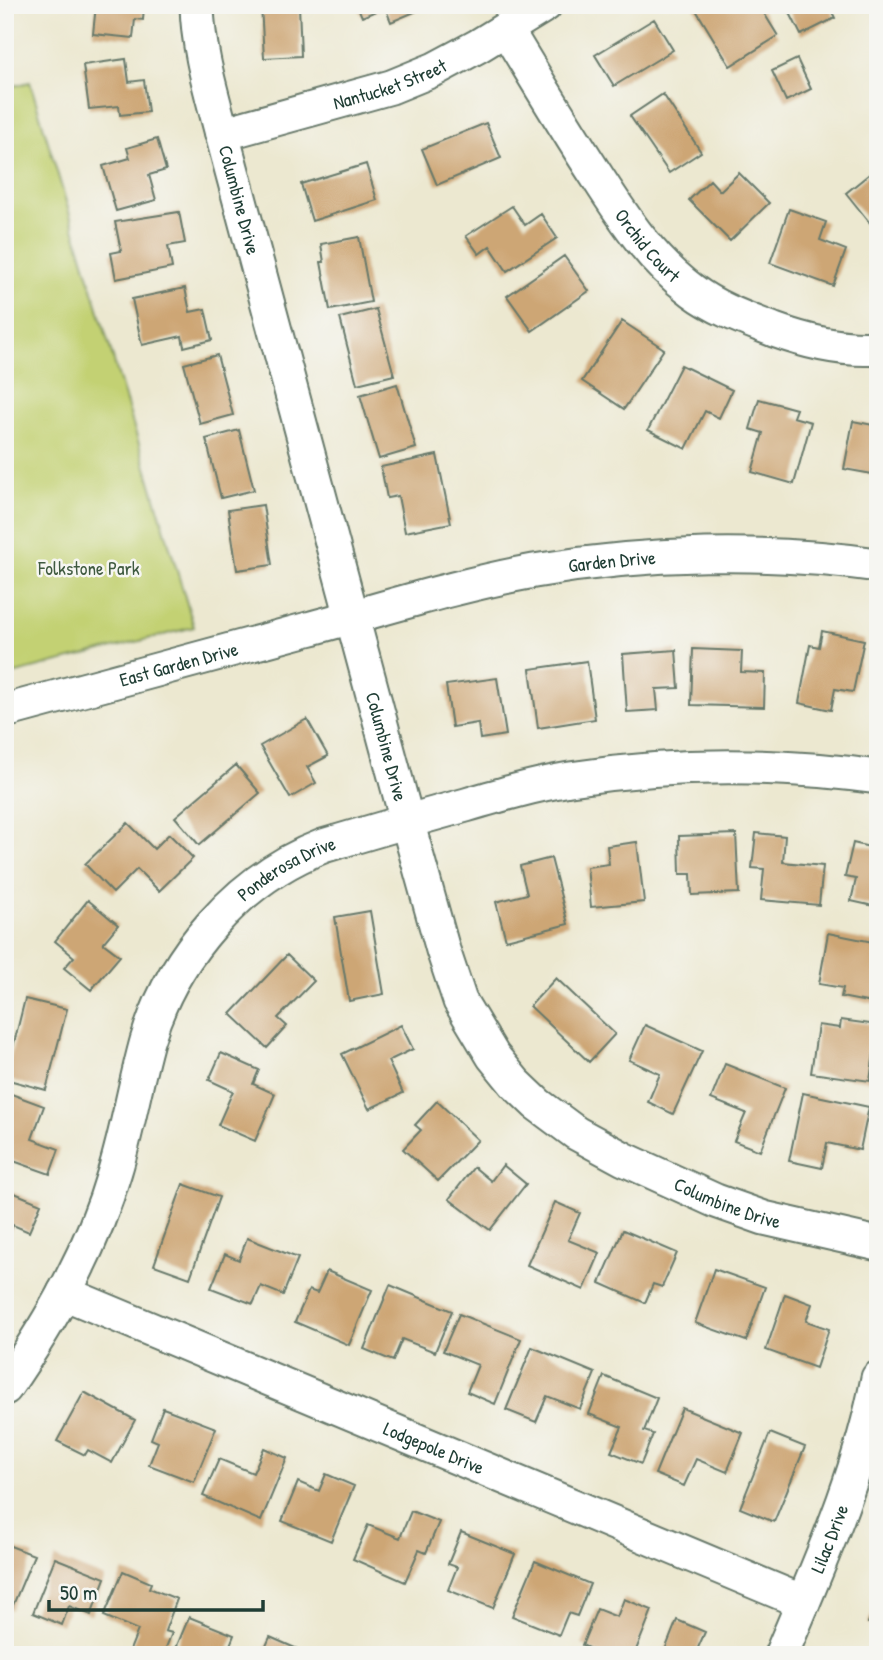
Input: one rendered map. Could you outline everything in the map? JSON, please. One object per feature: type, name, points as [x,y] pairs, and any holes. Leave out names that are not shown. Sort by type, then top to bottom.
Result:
[{"type":"street","name":"Columbine Drive","points":[[198,5],[198,29],[204,64],[222,134],[407,821],[460,1001],[493,1056],[515,1083],[537,1104],[588,1139],[624,1159],[716,1201],[764,1218],[878,1244]]},
{"type":"street","name":"Nantucket Street","points":[[222,134],[391,87],[435,69],[545,5]]},
{"type":"street","name":"Orchid Court","points":[[506,29],[629,226],[674,275],[713,304],[794,337],[846,348],[878,348]]},
{"type":"street","name":"Garden Drive","points":[[352,617],[521,574],[600,562],[708,555],[778,555],[878,565]]},
{"type":"street","name":"East Garden Drive","points":[[5,711],[352,617]]},
{"type":"street","name":"Ponderosa Drive","points":[[5,1388],[42,1335],[83,1258],[115,1171],[148,1039],[175,974],[195,944],[251,888],[275,870],[314,849],[529,787],[642,770],[724,766],[830,770],[878,777]]},
{"type":"street","name":"Lodgepole Drive","points":[[64,1293],[803,1602]]},
{"type":"street","name":"Lilac Drive","points":[[781,1655],[842,1508],[858,1462],[878,1378]]},
{"type":"green space","name":"Folkstone Park","points":[[30,82],[194,627],[5,676],[5,88]]},
{"type":"building","points":[[96,5],[144,5],[143,20],[135,19],[133,38],[93,34]]},
{"type":"building","points":[[261,5],[299,5],[301,56],[264,58]]},
{"type":"building","points":[[357,5],[431,5],[391,22],[385,7],[362,17]]},
{"type":"building","points":[[693,5],[759,5],[778,36],[730,66]]},
{"type":"building","points":[[786,5],[829,5],[835,18],[801,35]]},
{"type":"building","points":[[654,19],[673,50],[614,86],[595,55]]},
{"type":"building","points":[[126,59],[129,82],[144,80],[148,112],[120,115],[119,106],[89,109],[83,65]]},
{"type":"building","points":[[797,59],[811,89],[786,101],[772,71]]},
{"type":"building","points":[[663,94],[701,152],[669,173],[630,116]]},
{"type":"building","points":[[486,123],[501,158],[437,185],[422,149]]},
{"type":"building","points":[[157,139],[166,170],[149,175],[156,200],[116,211],[103,166],[130,158],[127,148]]},
{"type":"building","points":[[366,164],[377,200],[312,221],[301,184]]},
{"type":"building","points":[[878,167],[878,233],[846,193]]},
{"type":"building","points":[[739,173],[769,203],[730,241],[689,200],[710,180],[720,191]]},
{"type":"building","points":[[512,206],[525,225],[541,214],[557,238],[507,271],[490,246],[479,254],[466,236]]},
{"type":"building","points":[[789,209],[826,222],[820,240],[846,250],[833,286],[770,263]]},
{"type":"building","points":[[179,212],[185,243],[168,246],[172,268],[116,279],[111,253],[121,251],[115,222]]},
{"type":"building","points":[[359,237],[371,302],[330,310],[321,262],[324,262],[321,244]]},
{"type":"building","points":[[564,256],[589,291],[532,331],[507,296]]},
{"type":"building","points":[[185,288],[190,312],[205,309],[212,340],[184,347],[182,336],[142,345],[132,299]]},
{"type":"building","points":[[376,309],[394,375],[357,384],[340,318]]},
{"type":"building","points":[[622,321],[664,349],[624,409],[582,381]]},
{"type":"building","points":[[217,355],[233,415],[200,424],[184,364]]},
{"type":"building","points":[[681,365],[732,390],[719,418],[705,411],[686,449],[648,430]]},
{"type":"building","points":[[397,384],[416,448],[379,459],[360,395]]},
{"type":"building","points":[[759,399],[796,409],[793,417],[811,422],[794,484],[752,472],[763,433],[750,429]]},
{"type":"building","points":[[853,421],[878,426],[878,475],[844,469]]},
{"type":"building","points":[[239,430],[254,490],[221,498],[206,439]]},
{"type":"building","points":[[437,455],[451,523],[405,532],[398,496],[387,498],[381,467]]},
{"type":"building","points":[[263,505],[272,565],[237,570],[228,510]]},
{"type":"building","points":[[822,631],[864,640],[853,692],[835,689],[831,710],[799,703],[810,645],[819,647]]},
{"type":"building","points":[[693,649],[742,651],[741,672],[765,673],[764,707],[691,705]]},
{"type":"building","points":[[676,650],[679,688],[656,689],[658,710],[627,712],[623,654]]},
{"type":"building","points":[[587,661],[595,719],[538,728],[530,669]]},
{"type":"building","points":[[497,678],[506,735],[480,739],[478,723],[452,727],[446,685]]},
{"type":"building","points":[[307,719],[328,756],[307,767],[316,783],[290,798],[260,746]]},
{"type":"building","points":[[236,765],[260,793],[199,845],[175,817]]},
{"type":"building","points":[[128,823],[154,849],[169,834],[193,858],[159,891],[137,869],[113,893],[85,864]]},
{"type":"building","points":[[756,833],[785,836],[783,862],[823,866],[819,905],[761,900],[764,869],[752,868]]},
{"type":"building","points":[[736,834],[739,893],[692,895],[691,874],[680,874],[679,836]]},
{"type":"building","points":[[637,842],[644,902],[591,907],[587,867],[609,864],[607,846]]},
{"type":"building","points":[[853,843],[878,849],[878,907],[851,901],[856,879],[845,877]]},
{"type":"building","points":[[551,858],[568,924],[506,940],[496,902],[527,894],[520,866]]},
{"type":"building","points":[[88,900],[118,925],[103,943],[120,956],[91,990],[64,968],[74,957],[55,941]]},
{"type":"building","points":[[370,911],[384,994],[349,1001],[335,917]]},
{"type":"building","points":[[828,933],[878,943],[877,1004],[841,997],[843,988],[819,984]]},
{"type":"building","points":[[287,955],[314,981],[278,1018],[287,1026],[267,1048],[231,1014]]},
{"type":"building","points":[[556,978],[615,1034],[589,1062],[530,1006]]},
{"type":"building","points":[[25,999],[67,1009],[46,1090],[5,1079]]},
{"type":"building","points":[[841,1020],[878,1025],[870,1081],[811,1073],[818,1025],[840,1028]]},
{"type":"building","points":[[401,1025],[413,1049],[388,1061],[403,1093],[369,1109],[342,1054]]},
{"type":"building","points":[[645,1025],[702,1051],[673,1114],[648,1102],[660,1074],[629,1060]]},
{"type":"building","points":[[221,1053],[259,1070],[253,1084],[275,1094],[255,1141],[218,1125],[233,1091],[209,1080]]},
{"type":"building","points":[[725,1064],[785,1088],[760,1151],[734,1141],[746,1113],[711,1099]]},
{"type":"building","points":[[6,1092],[44,1106],[32,1139],[59,1149],[50,1174],[5,1158]]},
{"type":"building","points":[[803,1093],[869,1107],[860,1150],[827,1143],[822,1168],[789,1161]]},
{"type":"building","points":[[437,1101],[478,1140],[438,1181],[403,1149],[421,1130],[415,1125]]},
{"type":"building","points":[[503,1165],[526,1184],[490,1230],[449,1199],[474,1167],[491,1181]]},
{"type":"building","points":[[183,1184],[219,1197],[190,1278],[154,1265]]},
{"type":"building","points":[[5,1189],[41,1204],[29,1232],[13,1225],[5,1243]]},
{"type":"building","points":[[555,1202],[580,1213],[568,1240],[600,1253],[584,1290],[527,1265]]},
{"type":"building","points":[[623,1230],[677,1253],[662,1287],[653,1284],[645,1303],[600,1283]]},
{"type":"building","points":[[247,1238],[298,1258],[283,1295],[261,1286],[253,1304],[211,1288],[225,1254],[239,1260]]},
{"type":"building","points":[[714,1269],[765,1287],[746,1341],[695,1323]]},
{"type":"building","points":[[327,1271],[372,1290],[349,1345],[295,1322],[309,1290],[317,1293]]},
{"type":"building","points":[[390,1285],[452,1311],[435,1352],[402,1339],[393,1361],[364,1349]]},
{"type":"building","points":[[785,1294],[812,1304],[806,1321],[829,1329],[816,1368],[766,1350]]},
{"type":"building","points":[[459,1314],[521,1339],[495,1404],[467,1392],[478,1365],[443,1351]]},
{"type":"building","points":[[532,1347],[595,1373],[580,1409],[547,1396],[536,1422],[506,1410]]},
{"type":"building","points":[[604,1376],[657,1398],[644,1431],[653,1434],[641,1464],[611,1452],[622,1427],[589,1414]]},
{"type":"building","points":[[84,1392],[135,1420],[112,1463],[88,1450],[85,1455],[57,1441]]},
{"type":"building","points":[[163,1408],[216,1428],[194,1482],[149,1465],[158,1442],[151,1439]]},
{"type":"building","points":[[682,1408],[743,1433],[727,1472],[696,1459],[684,1486],[655,1474]]},
{"type":"building","points":[[770,1433],[805,1447],[774,1522],[740,1508]]},
{"type":"building","points":[[264,1448],[287,1458],[261,1521],[203,1496],[219,1459],[253,1473]]},
{"type":"building","points":[[326,1474],[354,1486],[331,1541],[282,1521],[298,1482],[319,1491]]},
{"type":"building","points":[[411,1511],[439,1522],[426,1553],[419,1550],[405,1582],[353,1559],[368,1525],[400,1538]]},
{"type":"building","points":[[461,1532],[515,1554],[493,1608],[448,1590],[457,1567],[448,1564]]},
{"type":"building","points":[[5,1544],[34,1555],[11,1610],[5,1607]]},
{"type":"building","points":[[55,1558],[105,1578],[91,1615],[69,1606],[62,1625],[33,1613]]},
{"type":"building","points":[[535,1561],[590,1584],[577,1616],[568,1613],[559,1635],[512,1616]]},
{"type":"building","points":[[123,1571],[151,1583],[149,1588],[177,1599],[165,1631],[172,1633],[163,1655],[128,1655],[138,1630],[104,1616]]},
{"type":"building","points":[[624,1599],[652,1610],[634,1655],[602,1655],[582,1645],[597,1609],[617,1617]]},
{"type":"building","points":[[878,1599],[878,1627],[868,1623]]},
{"type":"building","points":[[189,1617],[234,1635],[226,1655],[173,1655]]},
{"type":"building","points":[[677,1620],[705,1632],[697,1650],[707,1655],[663,1655]]},
{"type":"building","points":[[270,1637],[311,1655],[262,1655]]}]
